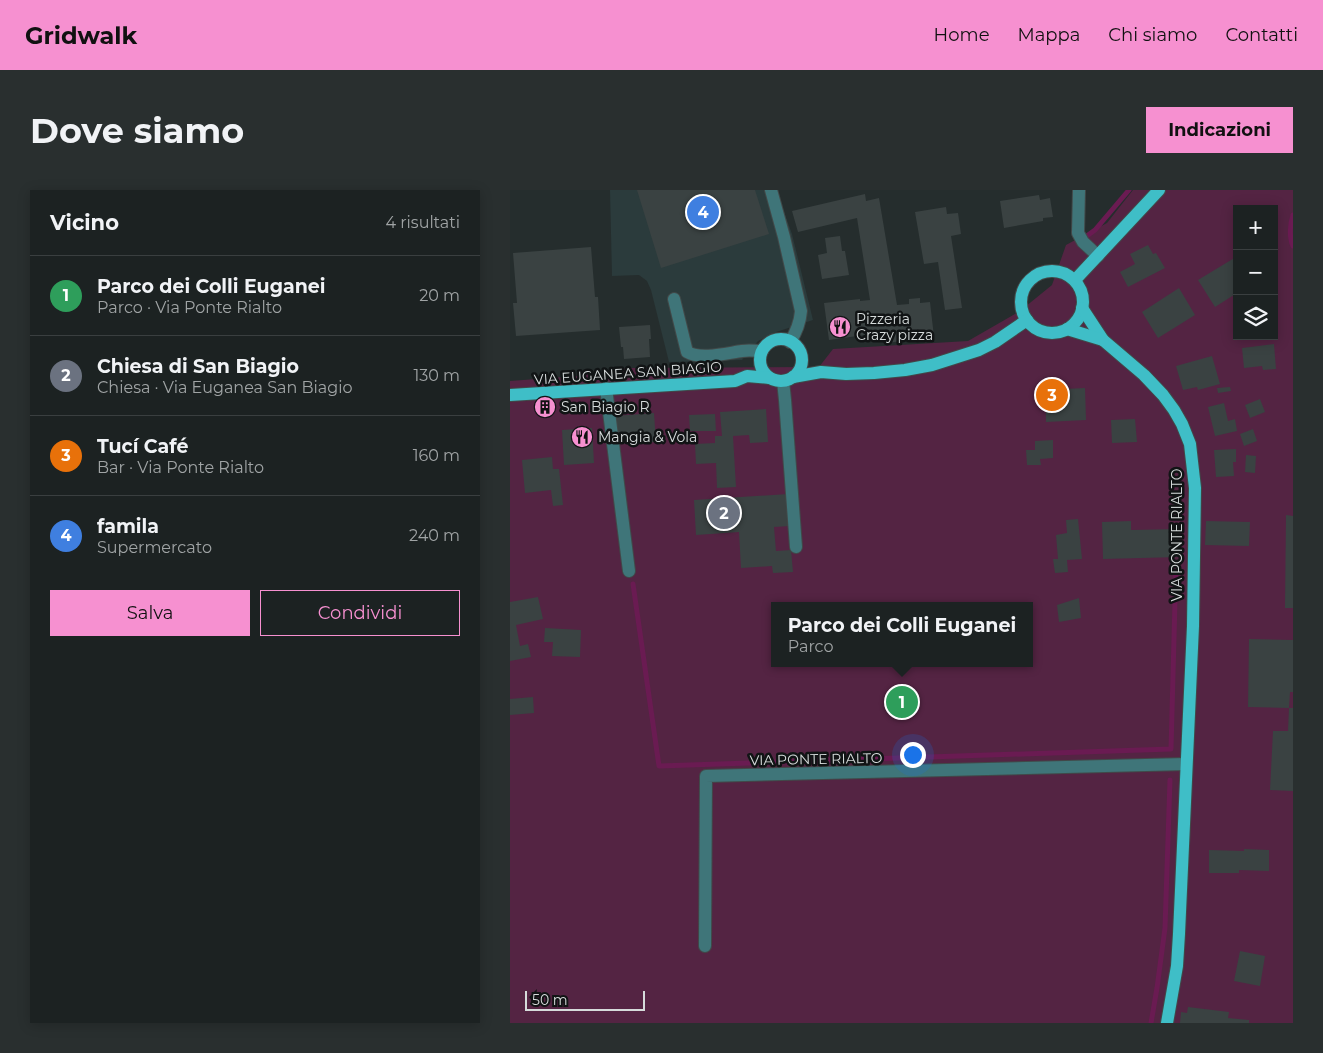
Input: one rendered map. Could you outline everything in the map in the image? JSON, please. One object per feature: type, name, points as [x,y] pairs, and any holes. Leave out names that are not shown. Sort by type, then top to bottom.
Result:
[{"type":"main road","points":[[1075,280],[1159,190]]},
{"type":"main road","points":[[1054,271],[1063,273],[1075,280],[1081,291],[1082,308],[1074,324],[1059,332],[1050,333],[1041,331],[1028,320],[1023,313],[1022,296],[1030,280],[1037,275],[1054,271]]},
{"type":"main road","name":"VIA PONTE RIALTO","points":[[1082,308],[1103,340],[1144,375],[1163,395],[1182,424],[1190,444],[1194,488],[1193,626],[1177,966],[1168,1023]]},
{"type":"main road","points":[[761,355],[761,366],[764,373],[776,380],[821,372],[846,374],[905,370],[932,365],[979,350],[995,342],[1028,320]]},
{"type":"main road","name":"VIA PONTE RIALTO","points":[[1067,329],[1103,340]]},
{"type":"main road","points":[[747,376],[766,346],[771,342],[784,340],[795,345],[802,359],[798,372],[788,379]]},
{"type":"main road","points":[[802,359],[821,372]]},
{"type":"main road","name":"VIA EUGANEA SAN BIAGIO","points":[[510,395],[735,381],[747,376],[770,378]]},
{"type":"street","points":[[771,190],[801,311],[800,321],[790,342]]},
{"type":"street","points":[[1079,190],[1078,233],[1083,242],[1098,256]]},
{"type":"street","points":[[674,299],[687,352],[693,356],[745,351],[761,355]]},
{"type":"street","points":[[788,379],[785,400],[796,547]]},
{"type":"street","points":[[606,388],[630,571]]},
{"type":"street","name":"VIA PONTE RIALTO","points":[[705,946],[706,776],[1186,764]]},
{"type":"shaded area","points":[[610,190],[776,190],[792,234],[813,320],[776,332],[758,341],[742,360],[669,362],[651,290],[647,281],[639,275],[612,276]]},
{"type":"shaded area","points":[[1133,190],[1293,190],[1293,1023],[510,1023],[510,381],[577,376],[628,368],[819,367],[833,349],[968,341],[1020,311],[1052,285],[1066,245],[1107,223]]},
{"type":"building","points":[[637,190],[755,190],[769,234],[661,268]]},
{"type":"building","points":[[865,194],[866,201],[879,198],[897,305],[909,304],[909,299],[920,298],[920,303],[930,302],[934,337],[886,343],[885,332],[829,340],[824,303],[860,299],[860,301],[870,300],[857,218],[798,232],[792,211]]},
{"type":"building","points":[[1039,195],[1040,200],[1050,198],[1053,217],[1043,218],[1043,221],[1004,228],[1000,201]]},
{"type":"building","points":[[946,207],[947,214],[958,213],[961,234],[951,236],[962,308],[945,310],[938,262],[924,264],[915,212]]},
{"type":"building","points":[[840,236],[849,275],[822,279],[818,255],[827,253],[825,238]]},
{"type":"building","points":[[1148,245],[1153,254],[1156,253],[1165,268],[1128,287],[1120,272],[1135,264],[1130,254]]},
{"type":"building","points":[[591,247],[595,297],[598,297],[600,330],[516,336],[513,303],[517,303],[513,253]]},
{"type":"building","points":[[1233,259],[1233,296],[1215,307],[1198,280]]},
{"type":"building","points":[[1179,288],[1195,315],[1158,338],[1142,312]]},
{"type":"building","points":[[650,325],[650,357],[624,359],[619,327]]},
{"type":"building","points":[[1274,344],[1276,369],[1263,370],[1262,366],[1244,368],[1242,348]]},
{"type":"building","points":[[1212,356],[1220,384],[1198,390],[1197,387],[1183,390],[1176,366]]},
{"type":"building","points":[[1230,387],[1231,391],[1218,393],[1217,388]]},
{"type":"building","points":[[1085,388],[1086,420],[1046,422],[1045,390]]},
{"type":"building","points":[[1260,399],[1265,412],[1250,418],[1245,405]]},
{"type":"building","points":[[1224,403],[1228,421],[1235,419],[1237,431],[1215,436],[1208,407]]},
{"type":"building","name":"San Biagio R","points":[[551,404],[552,409],[539,410],[538,405]]},
{"type":"building","points":[[766,409],[768,442],[750,443],[749,435],[733,436],[736,487],[717,488],[716,463],[696,464],[695,444],[715,443],[715,436],[722,436],[720,412]]},
{"type":"building","points":[[654,413],[656,442],[618,444],[615,416]]},
{"type":"building","points":[[715,414],[716,431],[690,431],[689,415]]},
{"type":"building","points":[[1135,419],[1137,442],[1112,443],[1111,420]]},
{"type":"building","points":[[592,428],[594,463],[564,465],[562,430]]},
{"type":"building","points":[[1253,429],[1257,441],[1244,446],[1240,434]]},
{"type":"building","points":[[1053,440],[1053,458],[1040,459],[1041,465],[1027,465],[1026,450],[1035,450],[1035,441]]},
{"type":"building","points":[[1236,449],[1236,462],[1233,462],[1234,476],[1216,477],[1214,450]]},
{"type":"building","points":[[1246,455],[1256,456],[1255,473],[1245,472]]},
{"type":"building","points":[[552,457],[553,469],[559,469],[563,505],[553,506],[551,490],[525,493],[522,460]]},
{"type":"building","points":[[788,494],[790,526],[774,527],[776,551],[791,550],[793,572],[773,573],[772,566],[741,568],[739,532],[696,535],[694,500]]},
{"type":"building","points":[[1286,515],[1293,516],[1293,608],[1285,608]]},
{"type":"building","points":[[1078,519],[1082,559],[1067,560],[1068,572],[1055,573],[1053,559],[1058,559],[1056,535],[1067,533],[1066,520]]},
{"type":"building","points":[[1131,521],[1131,530],[1179,529],[1179,557],[1103,559],[1102,522]]},
{"type":"building","points":[[1206,521],[1250,522],[1249,546],[1205,545]]},
{"type":"building","points":[[538,597],[543,619],[516,625],[520,646],[528,644],[531,657],[510,661],[510,602]]},
{"type":"building","points":[[1079,598],[1081,618],[1059,622],[1057,605]]},
{"type":"building","points":[[545,628],[581,630],[580,657],[552,656],[553,642],[544,642]]},
{"type":"building","points":[[1249,639],[1293,640],[1293,692],[1290,692],[1289,708],[1248,707]]},
{"type":"building","points":[[533,697],[534,713],[510,715],[510,699]]},
{"type":"building","points":[[1289,708],[1293,708],[1293,791],[1270,790],[1273,731],[1288,731]]},
{"type":"building","points":[[1244,849],[1269,850],[1269,871],[1239,870],[1239,873],[1209,873],[1209,850],[1244,851]]},
{"type":"building","points":[[1240,951],[1265,956],[1260,986],[1234,981]]},
{"type":"building","points":[[1188,1007],[1229,1012],[1228,1018],[1249,1020],[1249,1023],[1180,1023],[1181,1012],[1187,1013]]},
{"type":"waterway","points":[[1084,238],[1095,230],[1129,190]]},
{"type":"waterway","points":[[1293,215],[1290,230],[1293,246]]},
{"type":"waterway","points":[[633,584],[659,766],[1171,749],[1176,564]]},
{"type":"waterway","points":[[1151,1023],[1165,928],[1170,780]]},
{"type":"place","name":"famila","points":[[703,212]]},
{"type":"place","name":"Pizzeria Crazy pizza","points":[[840,327]]},
{"type":"place","name":"Tucí Café","points":[[1052,395]]},
{"type":"place","name":"San Biagio R","points":[[545,407]]},
{"type":"place","name":"Mangia & Vola","points":[[582,437]]},
{"type":"place","name":"Chiesa di San Biagio","points":[[724,513]]},
{"type":"place","name":"Parco dei Colli Euganei","points":[[902,702]]}]
